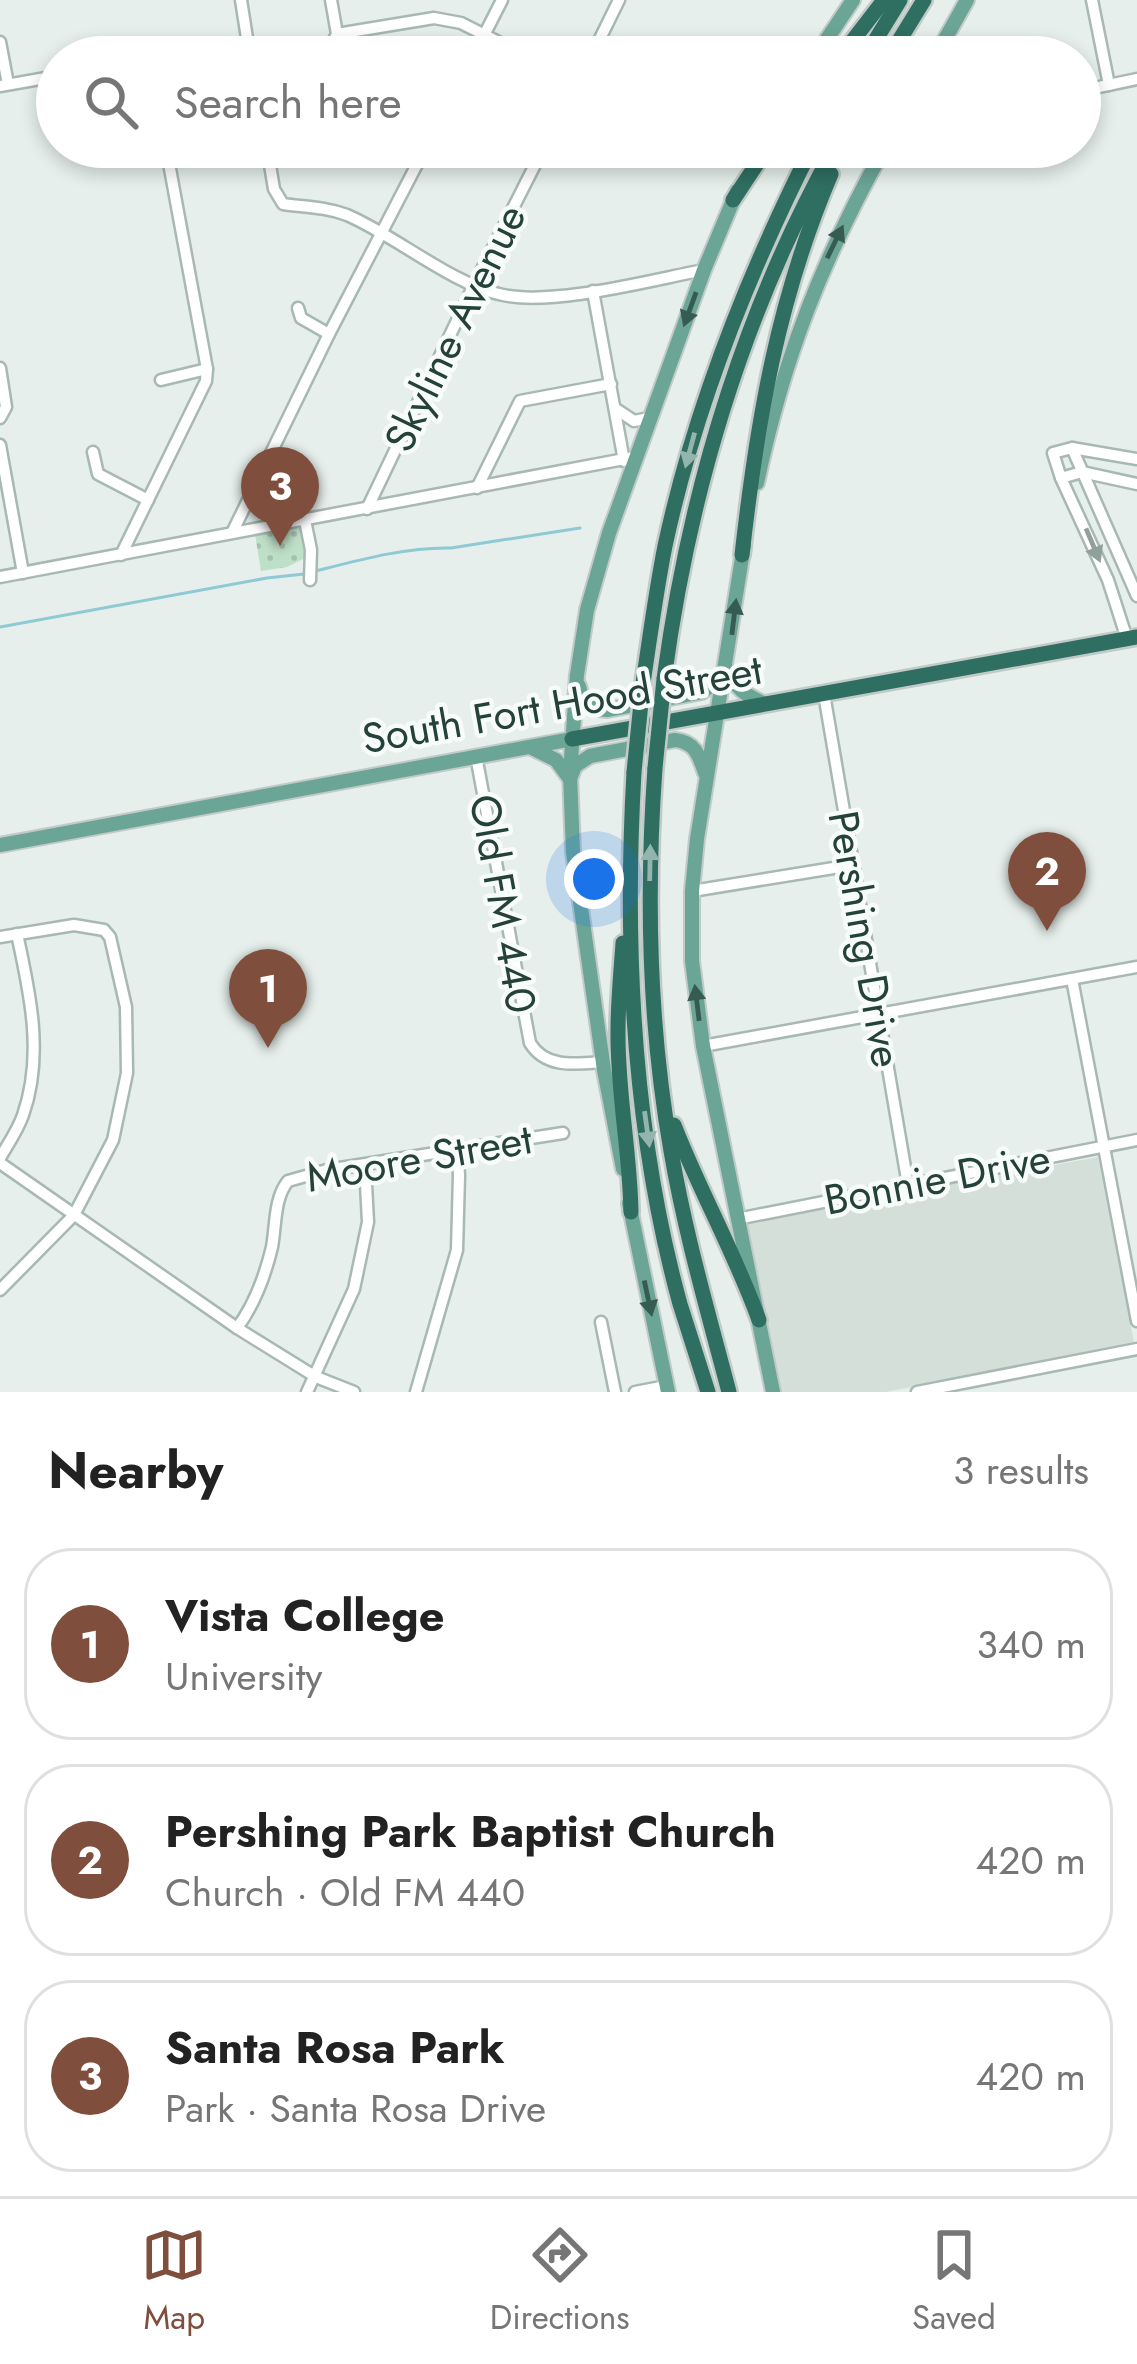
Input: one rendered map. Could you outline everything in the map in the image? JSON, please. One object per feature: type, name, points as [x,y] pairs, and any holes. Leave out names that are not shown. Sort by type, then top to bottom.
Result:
[{"type":"highway","points":[[856,36],[884,0]]},
{"type":"highway","points":[[878,36],[900,0]]},
{"type":"highway","points":[[902,36],[924,0]]},
{"type":"highway","points":[[733,200],[752,168]]},
{"type":"highway","points":[[631,1212],[617,1029],[634,772],[665,545],[694,434],[746,286],[802,168]]},
{"type":"highway","points":[[729,1392],[692,1254],[663,1096],[650,885],[655,768],[683,556],[729,388],[769,283],[827,168]]},
{"type":"highway","points":[[742,555],[757,438],[780,321],[830,168]]},
{"type":"highway","name":"South Fort Hood Street","points":[[572,739],[1132,638]]},
{"type":"highway","points":[[630,844],[636,1025],[650,1153],[680,1303],[708,1392]]},
{"type":"highway","points":[[663,1096],[759,1320]]},
{"type":"main road","points":[[829,36],[853,0]]},
{"type":"main road","points":[[947,36],[967,0]]},
{"type":"main road","points":[[773,1392],[703,1046],[692,961],[692,890],[742,555],[772,413],[799,327],[874,168]]},
{"type":"main road","points":[[667,1389],[603,1062],[573,852],[572,739],[586,610],[630,459],[733,200]]},
{"type":"main road","points":[[577,675],[587,705],[607,710],[702,692],[726,668]]},
{"type":"main road","points":[[726,668],[745,695],[765,704]]},
{"type":"main road","name":"South Fort Hood Street","points":[[0,844],[572,739]]},
{"type":"main road","points":[[570,779],[575,766],[590,756],[675,740],[694,747],[706,778]]},
{"type":"main road","points":[[530,747],[556,760],[570,779]]},
{"type":"street","points":[[241,0],[247,36]]},
{"type":"street","points":[[331,0],[337,34],[434,18],[461,23],[484,35],[502,0]]},
{"type":"street","points":[[601,36],[620,0]]},
{"type":"street","points":[[1092,0],[1099,36]]},
{"type":"street","points":[[0,42],[4,85],[36,80]]},
{"type":"street","points":[[1101,45],[1109,85]]},
{"type":"street","points":[[1101,87],[1137,79]]},
{"type":"street","points":[[121,555],[206,381],[170,168]]},
{"type":"street","points":[[270,168],[274,189],[284,204],[345,214],[473,285],[500,295],[528,298],[593,291],[704,270]]},
{"type":"street","points":[[232,533],[415,168]]},
{"type":"street","name":"Skyline Avenue","points":[[367,509],[533,168]]},
{"type":"street","points":[[0,577],[630,459],[593,291]]},
{"type":"street","points":[[298,308],[302,318],[329,334]]},
{"type":"street","points":[[0,368],[6,407],[0,415]]},
{"type":"street","points":[[161,380],[207,369]]},
{"type":"street","points":[[477,488],[520,401],[610,384]]},
{"type":"street","points":[[615,407],[634,422],[649,418]]},
{"type":"street","points":[[0,445],[23,573]]},
{"type":"street","points":[[1072,448],[1137,596]]},
{"type":"street","points":[[1132,638],[1053,453],[1072,448],[1137,459]]},
{"type":"street","points":[[93,452],[98,474],[148,500]]},
{"type":"street","points":[[603,464],[626,484]]},
{"type":"street","points":[[1061,478],[1082,472],[1137,484]]},
{"type":"street","points":[[305,520],[310,580]]},
{"type":"street","name":"Pershing Drive","points":[[824,694],[908,1185]]},
{"type":"street","name":"Old FM 440","points":[[476,756],[530,1043],[534,1051],[554,1062],[603,1062]]},
{"type":"street","points":[[692,890],[852,865]]},
{"type":"street","points":[[0,937],[74,925],[104,930],[110,937],[125,1007],[127,1073],[112,1140],[74,1215],[0,1290]]},
{"type":"street","points":[[17,934],[35,1032],[31,1090],[22,1120],[0,1160],[237,1328],[316,1377],[354,1392]]},
{"type":"street","points":[[703,1046],[1137,967]]},
{"type":"street","points":[[1072,979],[1104,1146],[1130,1245],[1137,1321]]},
{"type":"street","name":"Moore Street","points":[[237,1328],[266,1271],[282,1188],[288,1181],[563,1133]]},
{"type":"street","name":"Bonnie Drive","points":[[737,1219],[1137,1140]]},
{"type":"street","points":[[416,1392],[457,1250],[457,1148]]},
{"type":"street","points":[[307,1392],[354,1289],[368,1222],[364,1165]]},
{"type":"street","points":[[601,1322],[615,1392]]},
{"type":"street","points":[[917,1392],[1137,1349]]},
{"type":"street","points":[[634,1392],[667,1389]]},
{"type":"shaded area","points":[[1098,1157],[1134,1342],[886,1392],[779,1392],[744,1222]]},
{"type":"green space","points":[[298,526],[305,558],[261,571],[255,534]]},
{"type":"waterway","points":[[316,571],[400,552],[580,528]]},
{"type":"waterway","points":[[0,627],[304,574]]},
{"type":"place","name":"Santa Rosa Park","points":[[280,546]]},
{"type":"place","name":"Pershing Park Baptist Church","points":[[1047,931]]},
{"type":"place","name":"Vista College","points":[[268,1048]]}]
